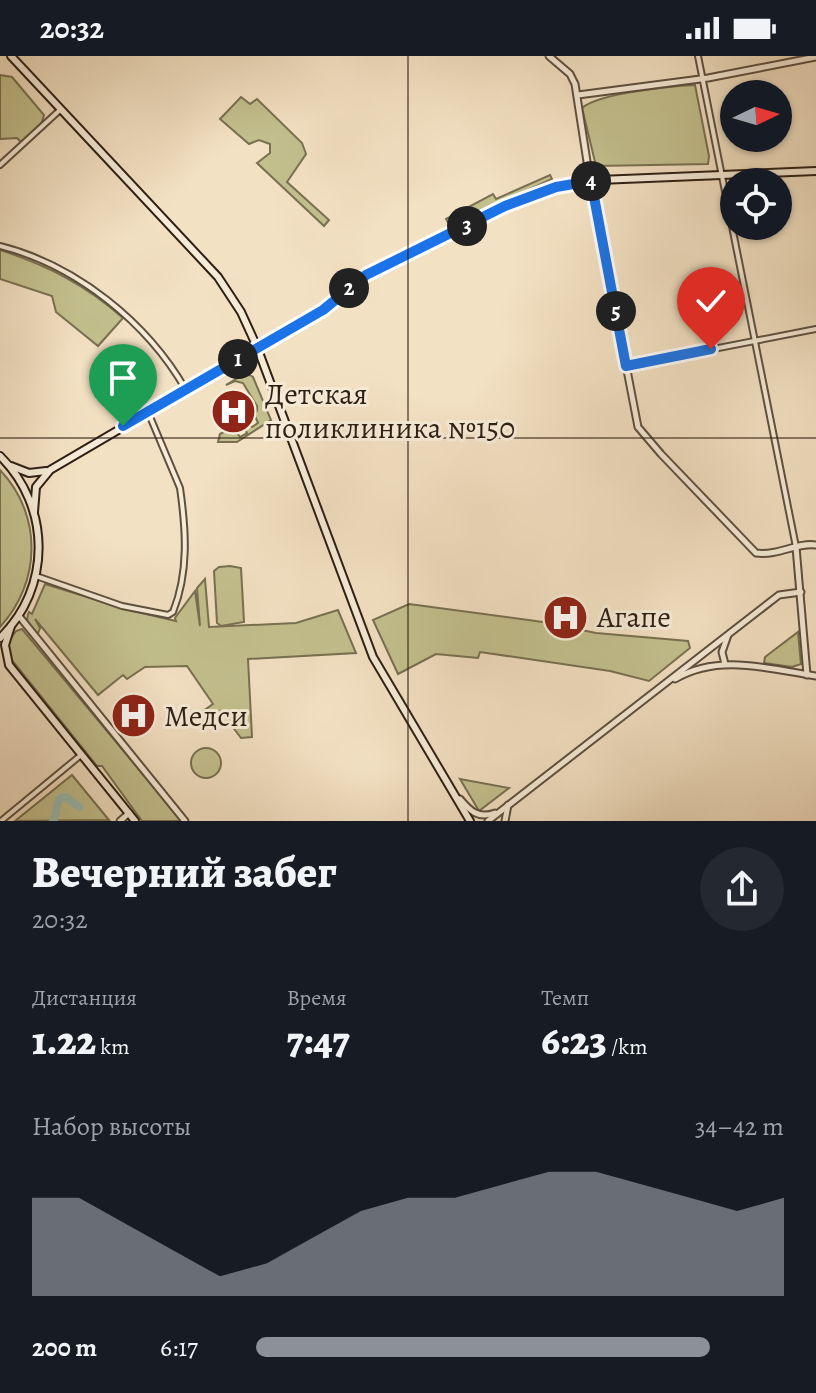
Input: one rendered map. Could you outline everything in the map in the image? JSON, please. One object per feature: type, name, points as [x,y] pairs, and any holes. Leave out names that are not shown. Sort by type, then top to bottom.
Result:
[{"type":"main road","points":[[11,56],[218,277],[241,312],[257,347],[371,652],[470,821]]},
{"type":"main road","points":[[792,172],[816,171]]},
{"type":"main road","points":[[34,512],[36,487],[50,470],[323,310],[366,275],[505,206],[556,187],[591,181],[720,175]]},
{"type":"main road","points":[[0,456],[24,487],[34,512],[39,543],[36,576],[19,616],[0,638]]},
{"type":"main road","points":[[9,465],[29,473],[50,470]]},
{"type":"main road","points":[[11,626],[5,645],[9,665],[135,821]]},
{"type":"main road","points":[[0,661],[9,665]]},
{"type":"street","points":[[549,56],[570,74],[578,95],[591,181],[638,427],[756,553],[787,552],[808,543],[816,545]]},
{"type":"street","points":[[698,56],[720,170]]},
{"type":"street","points":[[578,95],[702,78],[816,57]]},
{"type":"street","points":[[0,165],[61,109]]},
{"type":"street","points":[[734,240],[796,547],[807,675]]},
{"type":"street","points":[[0,246],[55,267],[111,303],[155,348],[186,390]]},
{"type":"street","points":[[626,366],[816,329]]},
{"type":"street","points":[[36,576],[122,606],[168,615],[173,612],[187,555],[180,488],[148,412]]},
{"type":"street","points":[[488,821],[779,595],[801,592]]},
{"type":"street","points":[[19,616],[185,821]]},
{"type":"street","points":[[725,664],[722,652],[729,634]]},
{"type":"street","points":[[661,688],[696,669],[725,664],[816,676]]},
{"type":"street","points":[[1,821],[81,755]]},
{"type":"street","points":[[454,793],[478,815],[486,816],[506,807]]},
{"type":"street","points":[[505,821],[506,807]]},
{"type":"street","points":[[120,821],[129,813]]},
{"type":"shaded area","points":[[0,75],[12,77],[44,115],[41,125],[22,143],[17,138],[0,139]]},
{"type":"shaded area","points":[[695,85],[708,164],[596,166],[582,108],[619,94]]},
{"type":"shaded area","points":[[241,97],[250,104],[257,99],[302,143],[306,154],[287,182],[329,220],[324,226],[257,163],[270,153],[270,144],[259,140],[249,144],[220,119]]},
{"type":"shaded area","points":[[550,175],[552,179],[450,226],[446,219],[493,194],[496,199]]},
{"type":"shaded area","points":[[0,250],[65,277],[123,318],[98,346],[56,312],[52,296],[0,279]]},
{"type":"shaded area","points":[[246,373],[253,377],[271,420],[237,442],[218,442],[220,434],[233,427],[240,437],[247,433],[237,426],[245,419],[252,427],[258,423],[254,414],[257,406],[243,383],[235,381],[226,385]]},
{"type":"shaded area","points":[[0,470],[24,507],[32,549],[23,590],[0,627]]},
{"type":"shaded area","points":[[230,566],[241,568],[244,622],[221,626],[217,623],[214,571]]},
{"type":"shaded area","points":[[205,579],[209,627],[296,623],[338,610],[356,653],[248,659],[252,737],[241,738],[220,710],[221,713],[203,724],[196,716],[213,704],[187,666],[145,667],[127,679],[123,675],[98,695],[35,619],[40,628],[37,636],[28,622],[29,612],[32,614],[45,584],[176,621],[175,618],[195,591],[200,626],[197,588]]},
{"type":"shaded area","points":[[409,604],[543,622],[596,633],[688,641],[690,648],[649,681],[610,671],[480,652],[478,658],[436,654],[398,674],[373,620]]},
{"type":"shaded area","points":[[22,629],[182,821],[142,821],[102,766],[97,766],[11,659],[8,642],[16,631]]},
{"type":"shaded area","points":[[798,632],[801,664],[792,667],[764,663],[765,657]]},
{"type":"shaded area","points":[[206,748],[217,752],[221,763],[217,774],[206,778],[195,774],[191,763],[195,752]]},
{"type":"shaded area","points":[[72,775],[109,820],[15,821]]},
{"type":"shaded area","points":[[460,779],[509,788],[479,811]]},
{"type":"waterway","points":[[53,821],[60,798],[66,797],[79,807]]},
{"type":"place","name":"Детская поликлиника №150","points":[[234,411]]},
{"type":"place","name":"Агапе","points":[[566,617]]},
{"type":"place","name":"Медси","points":[[133,716]]},
{"type":"route","points":[[123,426],[323,310],[366,275],[505,206],[556,187],[591,181],[626,366],[711,349]]}]
